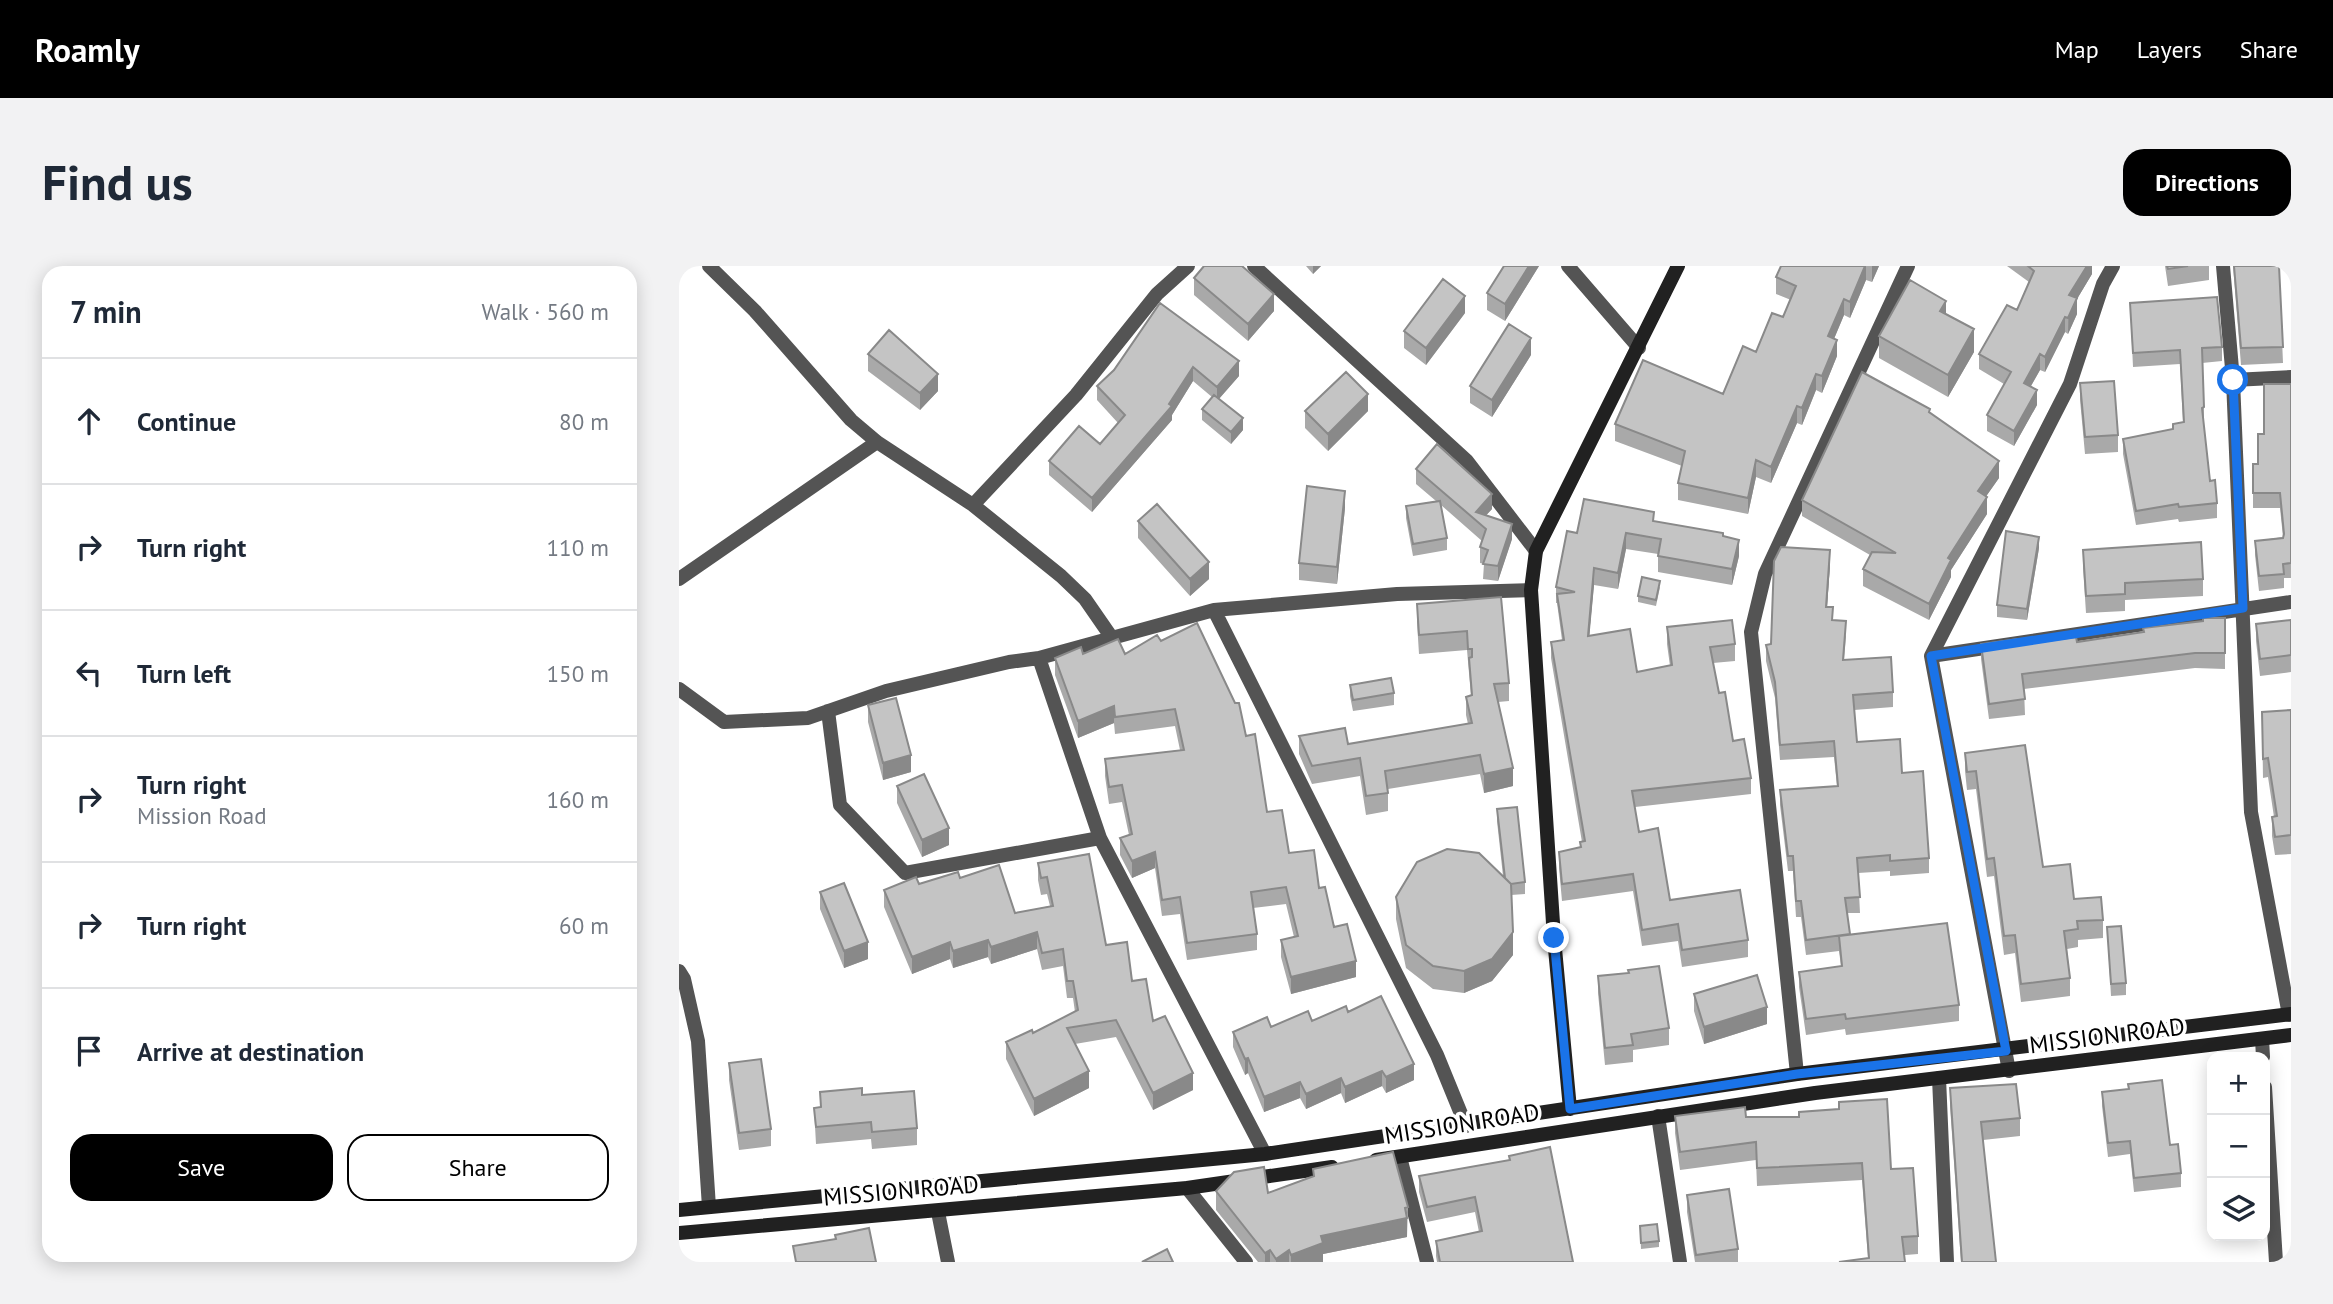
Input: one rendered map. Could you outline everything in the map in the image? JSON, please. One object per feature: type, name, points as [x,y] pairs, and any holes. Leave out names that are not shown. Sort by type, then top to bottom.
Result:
[{"type":"street","points":[[709,266],[755,311],[851,420],[877,442],[973,505],[1061,576],[1085,599],[1112,638]]},
{"type":"street","points":[[973,505],[1076,395],[1157,293],[1188,266]]},
{"type":"street","points":[[1254,266],[1467,461],[1536,551]]},
{"type":"street","points":[[1568,266],[1639,348]]},
{"type":"street","points":[[1570,1109],[1554,938],[1531,590],[1536,551],[1678,266]]},
{"type":"street","points":[[1797,1074],[1751,632],[1765,574],[1908,266]]},
{"type":"street","points":[[2009,1071],[1931,656],[2070,384],[2103,284],[2113,266]]},
{"type":"street","points":[[2223,266],[2233,380],[2251,812],[2290,1014]]},
{"type":"street","points":[[2233,380],[2291,377]]},
{"type":"street","points":[[679,579],[877,442]]},
{"type":"street","points":[[679,689],[724,722],[808,718],[886,691],[1009,662],[1039,658],[1214,610],[1398,594],[1531,590]]},
{"type":"street","points":[[1931,656],[2291,602]]},
{"type":"street","points":[[1214,610],[1437,1055],[1466,1126]]},
{"type":"street","points":[[1039,658],[1100,838],[1265,1154]]},
{"type":"street","points":[[828,711],[840,805],[905,873],[1100,838]]},
{"type":"street","points":[[681,976],[698,1041],[709,1207]]},
{"type":"street","name":"MISSION ROAD","points":[[679,1210],[1265,1154],[1466,1126],[1797,1074],[2006,1051],[2290,1014]]},
{"type":"street","name":"MISSION ROAD","points":[[679,1233],[1187,1188],[1658,1116],[2291,1035]]},
{"type":"street","points":[[2262,1039],[2263,1052]]},
{"type":"street","points":[[1939,1078],[1947,1262]]},
{"type":"street","points":[[2267,1115],[2276,1262]]},
{"type":"street","points":[[1658,1116],[1680,1262]]},
{"type":"street","points":[[1400,1157],[1427,1262]]},
{"type":"street","points":[[1187,1188],[1246,1262]]},
{"type":"street","points":[[938,1212],[948,1262]]},
{"type":"building","points":[[1204,266],[1242,266],[1274,294],[1248,324],[1194,278]]},
{"type":"building","points":[[1504,266],[1529,266],[1505,304],[1487,293]]},
{"type":"building","points":[[1781,266],[1865,266],[1850,302],[1844,299],[1828,336],[1837,340],[1822,376],[1816,374],[1802,408],[1797,406],[1771,467],[1756,460],[1748,498],[1678,483],[1685,451],[1615,424],[1643,360],[1723,394],[1743,346],[1756,352],[1772,313],[1783,317],[1796,286],[1776,277]]},
{"type":"building","points":[[2028,266],[2087,266],[2069,295],[2077,298],[2068,318],[2065,317],[2045,357],[2040,354],[2024,383],[2037,390],[2014,431],[1987,415],[2011,372],[1979,354],[2007,305],[2017,310],[2034,271]]},
{"type":"building","points":[[2167,266],[2188,266],[2168,269]]},
{"type":"building","points":[[2234,266],[2279,266],[2283,347],[2241,348]]},
{"type":"building","points":[[1443,279],[1465,296],[1426,348],[1404,331]]},
{"type":"building","points":[[1910,280],[1946,301],[1940,311],[1974,329],[1948,375],[1879,336]]},
{"type":"building","points":[[2217,297],[2222,347],[2202,348],[2202,408],[2210,481],[2215,480],[2217,503],[2179,507],[2178,504],[2136,511],[2123,439],[2173,429],[2173,424],[2184,422],[2180,350],[2133,353],[2130,303]]},
{"type":"building","points":[[1160,303],[1239,361],[1217,387],[1193,367],[1169,404],[1172,406],[1092,498],[1049,461],[1079,426],[1100,444],[1125,415],[1097,386],[1114,370]]},
{"type":"building","points":[[1509,324],[1531,338],[1492,400],[1470,386]]},
{"type":"building","points":[[889,330],[938,374],[920,393],[868,354]]},
{"type":"building","points":[[1346,372],[1368,394],[1328,434],[1305,411]]},
{"type":"building","points":[[1862,372],[1930,409],[1929,412],[1999,461],[1978,491],[1987,497],[1948,558],[1951,560],[1929,604],[1863,569],[1872,552],[1896,553],[1802,500]]},
{"type":"building","points":[[2114,381],[2118,435],[2085,437],[2080,383]]},
{"type":"building","points":[[2264,384],[2291,384],[2291,563],[2283,564],[2284,574],[2259,576],[2255,541],[2283,538],[2284,534],[2280,493],[2253,493],[2253,464],[2258,464],[2258,434],[2264,434]]},
{"type":"building","points":[[1214,395],[1243,418],[1231,432],[1202,409]]},
{"type":"building","points":[[1437,444],[1492,494],[1476,512],[1512,524],[1498,566],[1483,564],[1488,550],[1480,547],[1486,529],[1416,469]]},
{"type":"building","points":[[1307,486],[1345,491],[1337,567],[1299,563]]},
{"type":"building","points":[[1584,499],[1654,512],[1653,521],[1723,533],[1723,536],[1739,540],[1732,569],[1658,556],[1661,539],[1626,533],[1618,573],[1594,568],[1588,636],[1630,629],[1637,672],[1672,665],[1667,627],[1732,620],[1735,644],[1710,647],[1719,693],[1725,692],[1733,741],[1744,739],[1751,778],[1632,791],[1639,832],[1658,828],[1670,900],[1740,890],[1748,940],[1682,950],[1678,924],[1642,930],[1633,874],[1562,884],[1559,852],[1581,847],[1580,842],[1585,841],[1551,642],[1564,640],[1557,594],[1575,592],[1556,587],[1567,531],[1577,533]]},
{"type":"building","points":[[1440,501],[1447,538],[1413,544],[1406,506]]},
{"type":"building","points":[[1157,504],[1209,562],[1190,579],[1138,521]]},
{"type":"building","points":[[2006,531],[2039,537],[2027,609],[1997,605]]},
{"type":"building","points":[[2201,542],[2203,579],[2125,583],[2125,594],[2086,596],[2083,550]]},
{"type":"building","points":[[1781,547],[1830,550],[1826,607],[1833,607],[1832,620],[1846,621],[1843,660],[1891,657],[1893,692],[1853,695],[1857,742],[1900,739],[1902,773],[1923,771],[1929,858],[1890,861],[1890,855],[1857,858],[1860,897],[1845,898],[1850,934],[1806,940],[1801,901],[1796,901],[1793,856],[1788,856],[1780,790],[1838,786],[1834,741],[1780,745],[1775,682],[1766,645],[1771,644],[1774,561]]},
{"type":"building","points":[[1642,577],[1660,581],[1656,600],[1638,596]]},
{"type":"building","points":[[1501,597],[1509,683],[1494,684],[1513,768],[1484,774],[1480,755],[1385,771],[1388,793],[1366,796],[1360,758],[1312,766],[1299,736],[1345,728],[1348,744],[1472,723],[1466,697],[1472,695],[1469,658],[1472,657],[1472,649],[1468,649],[1467,631],[1419,635],[1417,604]]},
{"type":"building","points":[[2203,618],[2225,618],[2225,653],[2195,653],[2022,674],[2025,699],[1989,704],[1981,644],[2017,639],[2018,645],[2076,637],[2077,642],[2144,632],[2143,628],[2203,621]]},
{"type":"building","points":[[2291,620],[2291,655],[2260,659],[2256,624]]},
{"type":"building","points":[[1197,623],[1235,703],[1239,703],[1246,736],[1255,734],[1267,812],[1282,810],[1289,853],[1314,850],[1319,888],[1325,887],[1334,927],[1347,924],[1356,961],[1291,977],[1281,940],[1298,936],[1286,887],[1251,892],[1257,934],[1187,943],[1180,897],[1162,900],[1155,852],[1132,861],[1120,838],[1132,834],[1122,785],[1109,787],[1105,759],[1184,750],[1175,709],[1115,717],[1114,706],[1078,721],[1055,658],[1081,647],[1083,654],[1118,639],[1125,654],[1157,635],[1161,641]]},
{"type":"building","points":[[1391,678],[1394,693],[1353,700],[1350,685]]},
{"type":"building","points":[[896,698],[911,755],[883,763],[868,705]]},
{"type":"building","points":[[2291,710],[2291,835],[2275,837],[2272,817],[2277,816],[2268,758],[2263,759],[2262,712]]},
{"type":"building","points":[[2025,745],[2043,867],[2070,864],[2074,899],[2101,897],[2103,920],[2077,921],[2078,929],[2064,931],[2070,978],[2021,984],[2015,935],[2004,936],[1994,858],[1987,859],[1976,771],[1967,772],[1965,753]]},
{"type":"building","points":[[924,774],[949,828],[922,840],[897,786]]},
{"type":"building","points":[[1517,807],[1525,882],[1511,884],[1505,878],[1497,809]]},
{"type":"building","points":[[1447,849],[1479,853],[1511,884],[1513,932],[1492,959],[1464,971],[1433,966],[1406,945],[1396,897],[1417,862]]},
{"type":"building","points":[[1089,854],[1106,945],[1127,942],[1132,981],[1146,979],[1153,1021],[1165,1016],[1193,1073],[1153,1093],[1116,1020],[1067,1028],[1089,1071],[1034,1099],[1006,1042],[1032,1030],[1033,1033],[1078,1010],[1073,981],[1067,981],[1063,949],[1042,953],[1037,932],[991,947],[988,940],[953,951],[950,942],[912,957],[884,890],[916,877],[919,884],[958,872],[960,878],[999,865],[1015,913],[1053,906],[1047,877],[1041,878],[1038,863]]},
{"type":"building","points":[[844,883],[868,942],[844,951],[820,892]]},
{"type":"building","points":[[1947,923],[1959,1005],[1846,1019],[1845,1014],[1806,1019],[1799,972],[1842,966],[1839,936]]},
{"type":"building","points":[[2121,926],[2126,983],[2111,984],[2107,927]]},
{"type":"building","points":[[1659,966],[1669,1028],[1631,1034],[1633,1045],[1605,1048],[1598,976]]},
{"type":"building","points":[[1757,975],[1767,1007],[1704,1027],[1694,994]]},
{"type":"building","points":[[1381,996],[1414,1064],[1386,1077],[1382,1071],[1345,1087],[1341,1078],[1306,1094],[1300,1082],[1264,1097],[1248,1058],[1245,1059],[1233,1032],[1267,1017],[1271,1027],[1308,1011],[1312,1021],[1346,1006],[1348,1012]]},
{"type":"building","points":[[761,1059],[771,1129],[739,1133],[729,1063]]},
{"type":"building","points":[[2162,1080],[2170,1145],[2178,1144],[2181,1173],[2134,1178],[2130,1141],[2108,1143],[2102,1092],[2129,1089],[2128,1084]]},
{"type":"building","points":[[2016,1084],[2020,1118],[1981,1122],[1996,1262],[1962,1262],[1950,1088]]},
{"type":"building","points":[[862,1088],[862,1095],[914,1091],[917,1128],[872,1132],[871,1122],[816,1127],[814,1108],[821,1107],[820,1092]]},
{"type":"building","points":[[1887,1099],[1891,1169],[1913,1168],[1918,1236],[1902,1237],[1905,1262],[1839,1262],[1869,1258],[1862,1163],[1757,1168],[1756,1142],[1680,1152],[1675,1116],[1745,1107],[1746,1117],[1799,1117],[1799,1112],[1839,1109],[1839,1102]]},
{"type":"building","points":[[1550,1147],[1573,1262],[1440,1262],[1436,1241],[1482,1231],[1475,1197],[1427,1207],[1419,1176],[1510,1160],[1509,1156]]},
{"type":"building","points":[[1393,1152],[1408,1207],[1405,1208],[1407,1218],[1321,1236],[1323,1243],[1291,1255],[1289,1250],[1276,1259],[1270,1250],[1265,1253],[1216,1191],[1234,1172],[1264,1167],[1268,1193],[1314,1176],[1313,1169]]},
{"type":"building","points":[[1729,1189],[1738,1249],[1696,1255],[1687,1195]]},
{"type":"building","points":[[1657,1224],[1659,1241],[1641,1243],[1640,1226]]},
{"type":"building","points":[[869,1228],[876,1262],[796,1262],[793,1246],[836,1239],[835,1235]]},
{"type":"building","points":[[1167,1249],[1173,1262],[1142,1262]]},
{"type":"route","points":[[1554,938],[1570,1109],[1797,1074],[2006,1051],[1931,656],[2243,608],[2233,380]]}]
